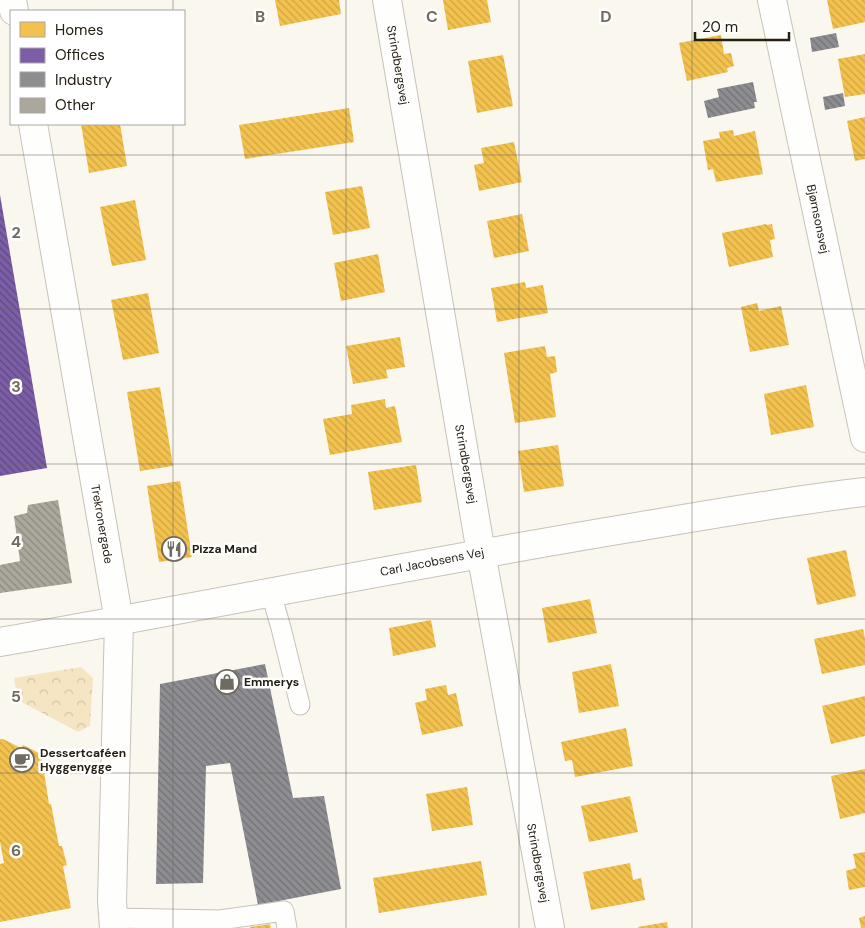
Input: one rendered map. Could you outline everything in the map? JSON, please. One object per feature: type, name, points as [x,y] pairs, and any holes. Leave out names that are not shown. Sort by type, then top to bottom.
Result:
[{"type":"street","name":"Strindbergsvej","points":[[387,0],[481,553],[550,928]]},
{"type":"street","name":"Bjørnsonsvej","points":[[772,0],[865,438]]},
{"type":"street","name":"Trekronergade","points":[[33,125],[119,621],[112,901],[114,923]]},
{"type":"street","name":"Carl Jacobsens Vej","points":[[0,642],[481,553],[808,498],[865,492]]},
{"type":"lane","points":[[271,593],[282,628],[300,706]]},
{"type":"lane","points":[[114,923],[220,920],[284,911],[287,928]]},
{"type":"green space","points":[[81,667],[93,678],[90,726],[78,732],[18,700],[14,678]]},
{"type":"building: Homes","points":[[275,0],[339,0],[341,14],[280,26]]},
{"type":"building: Homes","points":[[443,0],[487,0],[491,22],[448,30]]},
{"type":"building: Homes","points":[[827,0],[865,0],[865,22],[833,29]]},
{"type":"building: Homes","points":[[721,35],[724,54],[731,53],[734,66],[727,68],[728,72],[687,81],[679,43]]},
{"type":"building: Homes","points":[[865,54],[865,94],[845,97],[838,59]]},
{"type":"building: Homes","points":[[503,55],[513,106],[477,113],[468,61]]},
{"type":"building: Homes","points":[[349,108],[354,142],[245,159],[239,125]]},
{"type":"building: Homes","points":[[865,117],[865,159],[855,161],[847,121]]},
{"type":"building: Homes","points":[[81,125],[120,125],[127,166],[89,173]]},
{"type":"building: Homes","points":[[733,130],[734,136],[755,131],[763,174],[716,182],[713,169],[708,170],[703,141],[720,138],[719,132]]},
{"type":"building: Homes","points":[[514,142],[522,182],[479,191],[474,165],[484,163],[481,148]]},
{"type":"building: Homes","points":[[362,186],[370,228],[333,235],[325,192]]},
{"type":"building: Homes","points":[[135,200],[146,260],[112,266],[100,207]]},
{"type":"building: Homes","points":[[522,214],[529,251],[494,258],[487,221]]},
{"type":"building: Homes","points":[[772,224],[775,239],[770,240],[773,257],[729,267],[722,233]]},
{"type":"building: Homes","points":[[378,254],[385,292],[341,301],[334,263]]},
{"type":"building: Homes","points":[[525,282],[526,288],[543,285],[548,313],[497,322],[491,288]]},
{"type":"building: Homes","points":[[148,293],[159,353],[123,360],[111,300]]},
{"type":"building: Homes","points":[[757,303],[759,311],[781,306],[789,345],[750,352],[741,307]]},
{"type":"building: Homes","points":[[400,337],[405,367],[386,370],[388,378],[353,384],[346,346]]},
{"type":"building: Homes","points":[[545,346],[547,357],[555,356],[557,372],[550,374],[556,417],[515,423],[504,353]]},
{"type":"building: Homes","points":[[806,385],[814,427],[771,435],[764,394]]},
{"type":"building: Homes","points":[[160,387],[173,466],[140,471],[127,392]]},
{"type":"building: Homes","points":[[385,399],[386,408],[395,406],[402,442],[330,455],[323,419],[352,414],[351,405]]},
{"type":"building: Homes","points":[[558,445],[564,486],[524,492],[518,451]]},
{"type":"building: Homes","points":[[416,465],[422,502],[374,510],[368,472]]},
{"type":"building: Homes","points":[[180,481],[192,557],[159,562],[147,486]]},
{"type":"building: Homes","points":[[846,550],[856,596],[817,605],[807,558]]},
{"type":"building: Homes","points":[[590,599],[597,633],[548,643],[542,608]]},
{"type":"building: Homes","points":[[431,620],[436,647],[393,656],[389,628]]},
{"type":"building: Homes","points":[[863,629],[865,665],[822,674],[814,639]]},
{"type":"building: Homes","points":[[611,664],[619,706],[579,713],[572,672]]},
{"type":"building: Homes","points":[[446,685],[448,695],[456,693],[463,726],[422,735],[415,703],[427,700],[425,689]]},
{"type":"building: Homes","points":[[865,696],[865,736],[831,744],[822,706]]},
{"type":"building: Homes","points":[[626,728],[633,766],[575,777],[572,760],[565,761],[561,742]]},
{"type":"building: Homes","points":[[0,739],[21,748],[23,745],[39,753],[38,757],[42,759],[49,804],[51,804],[59,846],[62,846],[67,865],[63,866],[71,908],[0,922],[0,864],[4,863],[0,842]]},
{"type":"building: Homes","points":[[865,769],[865,813],[840,819],[831,776]]},
{"type":"building: Homes","points":[[467,787],[473,825],[432,831],[426,794]]},
{"type":"building: Homes","points":[[630,796],[638,832],[589,842],[581,806]]},
{"type":"building: Homes","points":[[865,852],[865,887],[849,890],[846,871],[856,868],[853,854]]},
{"type":"building: Homes","points":[[481,861],[487,895],[379,913],[373,878]]},
{"type":"building: Homes","points":[[630,863],[633,880],[641,878],[645,900],[591,910],[583,872]]},
{"type":"building: Homes","points":[[865,916],[865,928],[861,928],[859,918]]},
{"type":"building: Homes","points":[[667,922],[668,928],[638,928],[638,927]]},
{"type":"building: Homes","points":[[270,924],[271,928],[250,928],[250,927]]},
{"type":"building: Offices","points":[[0,195],[47,468],[0,476]]},
{"type":"building: Industry","points":[[836,33],[839,47],[812,52],[810,38]]},
{"type":"building: Industry","points":[[753,82],[757,102],[754,102],[755,108],[708,118],[704,101],[719,97],[717,89]]},
{"type":"building: Industry","points":[[843,93],[845,106],[825,110],[823,97]]},
{"type":"building: Industry","points":[[265,664],[293,798],[324,796],[341,889],[258,905],[230,763],[206,766],[203,883],[156,884],[160,684]]},
{"type":"building: Other","points":[[58,500],[72,583],[0,593],[0,565],[20,561],[14,516],[27,513],[28,505]]},
{"type":"place","name":"Pizza Mand","points":[[174,549]]},
{"type":"place","name":"Emmerys","points":[[227,682]]},
{"type":"place","name":"Dessertcaféen Hyggenygge","points":[[22,760]]}]
